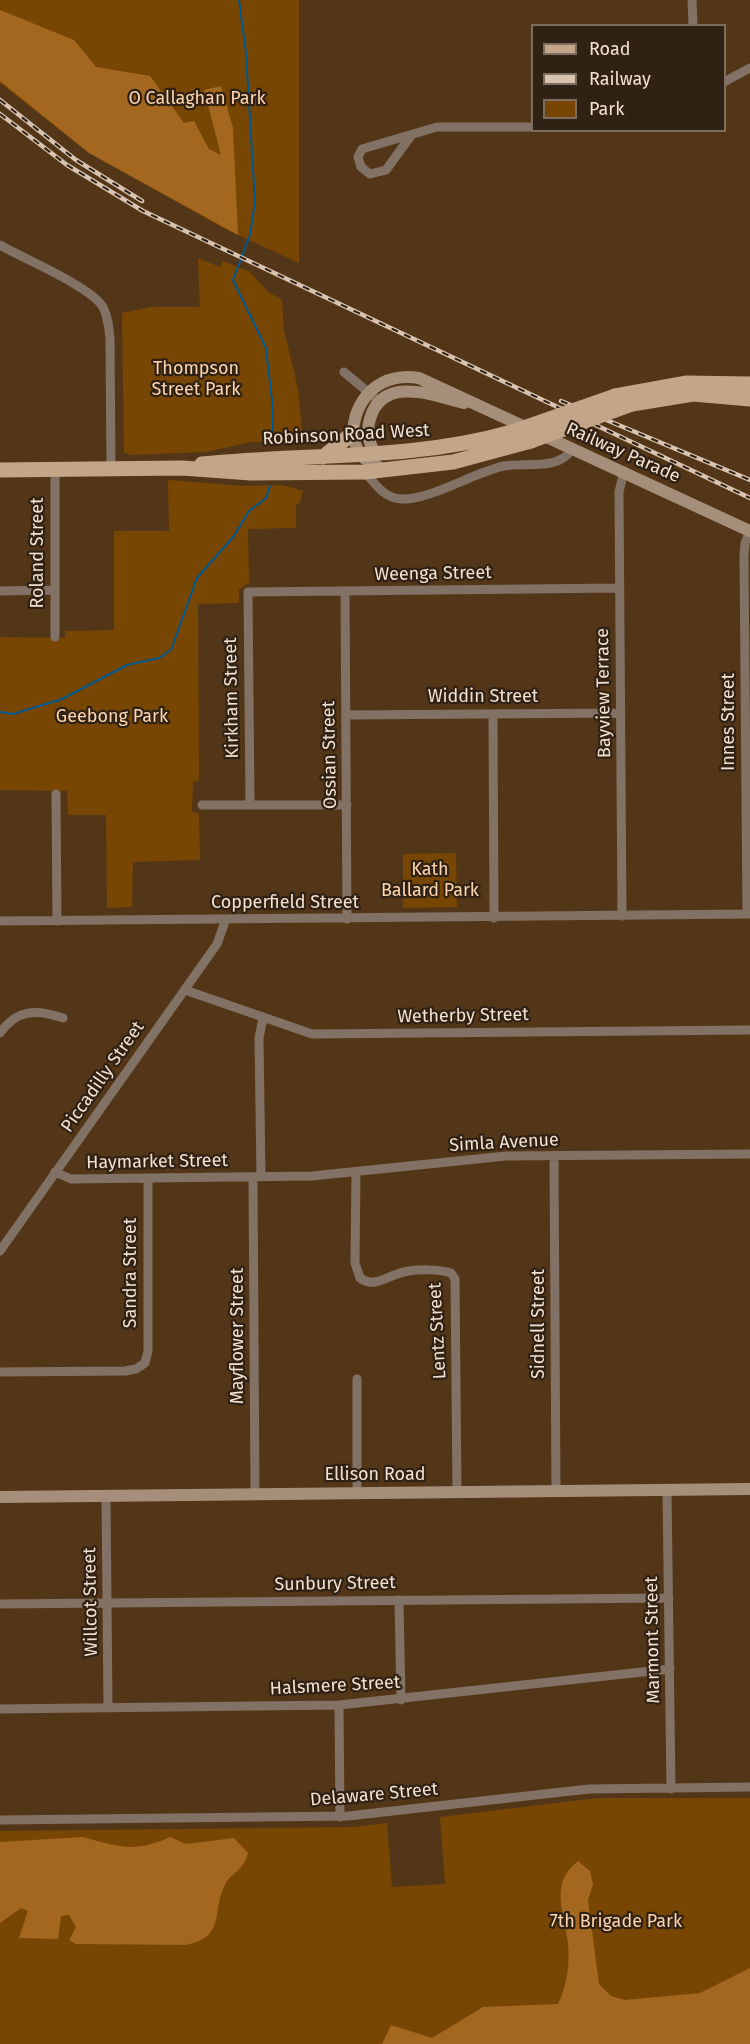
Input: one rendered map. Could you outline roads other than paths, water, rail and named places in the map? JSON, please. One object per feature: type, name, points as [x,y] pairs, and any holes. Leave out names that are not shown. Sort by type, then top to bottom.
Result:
[{"type":"main road","name":"Robinson Road West","points":[[182,468],[223,461],[369,455],[441,448],[512,432],[615,396],[687,383],[750,384]]},
{"type":"main road","name":"Robinson Road West","points":[[0,470],[182,468],[251,473],[386,471],[453,462],[531,441],[632,404],[693,394],[750,399]]},
{"type":"main road","points":[[323,457],[354,432]]},
{"type":"street","points":[[692,0],[693,24]]},
{"type":"street","points":[[726,81],[750,68]]},
{"type":"street","points":[[410,137],[386,170],[370,174],[361,167],[358,157],[362,150],[437,127],[531,127]]},
{"type":"street","points":[[0,245],[86,290],[102,306],[107,318],[110,339],[111,469]]},
{"type":"street","points":[[344,372],[380,402],[372,411],[368,428],[369,455]]},
{"type":"street","name":"Railway Parade","points":[[369,393],[384,382],[412,377],[441,386],[750,531]]},
{"type":"street","name":"Railway Parade","points":[[380,402],[390,394],[409,391],[482,407]]},
{"type":"street","points":[[369,393],[358,410],[354,432],[356,445],[386,471]]},
{"type":"street","points":[[365,472],[385,494],[407,499],[490,470],[526,463],[558,463],[565,460],[572,449]]},
{"type":"street","name":"Roland Street","points":[[55,469],[55,637]]},
{"type":"street","name":"Bayview Terrace","points":[[622,916],[619,492],[624,471]]},
{"type":"street","name":"Innes Street","points":[[749,914],[744,547],[750,531]]},
{"type":"street","name":"Weenga Street","points":[[248,592],[619,588]]},
{"type":"street","points":[[0,591],[55,590]]},
{"type":"street","name":"Ossian Street","points":[[345,591],[347,919]]},
{"type":"street","name":"Kirkham Street","points":[[248,592],[250,804]]},
{"type":"street","name":"Widdin Street","points":[[346,715],[621,713]]},
{"type":"street","points":[[493,714],[494,918]]},
{"type":"street","points":[[56,794],[57,921]]},
{"type":"street","points":[[202,805],[347,805]]},
{"type":"street","name":"Copperfield Street","points":[[0,921],[749,914]]},
{"type":"street","name":"Piccadilly Street","points":[[0,1251],[217,944],[226,919]]},
{"type":"street","name":"Wetherby Street","points":[[185,990],[312,1034],[750,1030]]},
{"type":"street","points":[[0,1033],[12,1019],[21,1014],[49,1014],[63,1018]]},
{"type":"street","name":"Mayflower Street","points":[[255,1494],[259,1038],[263,1018]]},
{"type":"street","name":"Simla Avenue","points":[[257,1178],[356,1172],[488,1158],[750,1154]]},
{"type":"street","name":"Sidnell Street","points":[[554,1156],[556,1492]]},
{"type":"street","name":"Haymarket Street","points":[[55,1172],[71,1179],[257,1178]]},
{"type":"street","name":"Lentz Street","points":[[356,1172],[356,1269],[360,1278],[371,1283],[408,1271],[443,1271],[454,1276],[457,1493]]},
{"type":"street","name":"Sandra Street","points":[[0,1372],[146,1369],[148,1351],[148,1179]]},
{"type":"street","points":[[357,1379],[357,1494]]},
{"type":"street","name":"Ellison Road","points":[[0,1497],[750,1489]]},
{"type":"street","name":"Marmont Street","points":[[667,1491],[671,1788]]},
{"type":"street","name":"Willcot Street","points":[[106,1496],[108,1708]]},
{"type":"street","name":"Sunbury Street","points":[[0,1604],[669,1598]]},
{"type":"street","points":[[399,1600],[401,1700]]},
{"type":"street","name":"Halsmere Street","points":[[0,1709],[339,1705],[670,1669]]},
{"type":"street","points":[[339,1705],[340,1817]]},
{"type":"street","name":"Delaware Street","points":[[0,1820],[340,1817],[589,1789],[750,1787]]},
{"type":"waterway","points":[[239,0],[246,53],[255,202],[250,235],[233,280],[266,348],[273,409],[273,442]]},
{"type":"waterway","points":[[0,712],[13,714],[62,699],[127,665],[159,658],[171,650],[197,578],[234,536],[249,511],[266,498],[270,486]]},
{"type":"railway","points":[[0,100],[76,160],[142,201]]},
{"type":"railway","points":[[0,114],[67,165],[143,211],[750,498]]},
{"type":"railway","points":[[561,401],[750,480]]},
{"type":"park label","name":"O Callaghan Park","points":[[197,99]]},
{"type":"park label","name":"Thompson Street Park","points":[[196,379]]},
{"type":"park label","name":"Geebong Park","points":[[112,717]]},
{"type":"park label","name":"Kath Ballard Park","points":[[430,880]]},
{"type":"park label","name":"7th Brigade Park","points":[[616,1922]]}]
